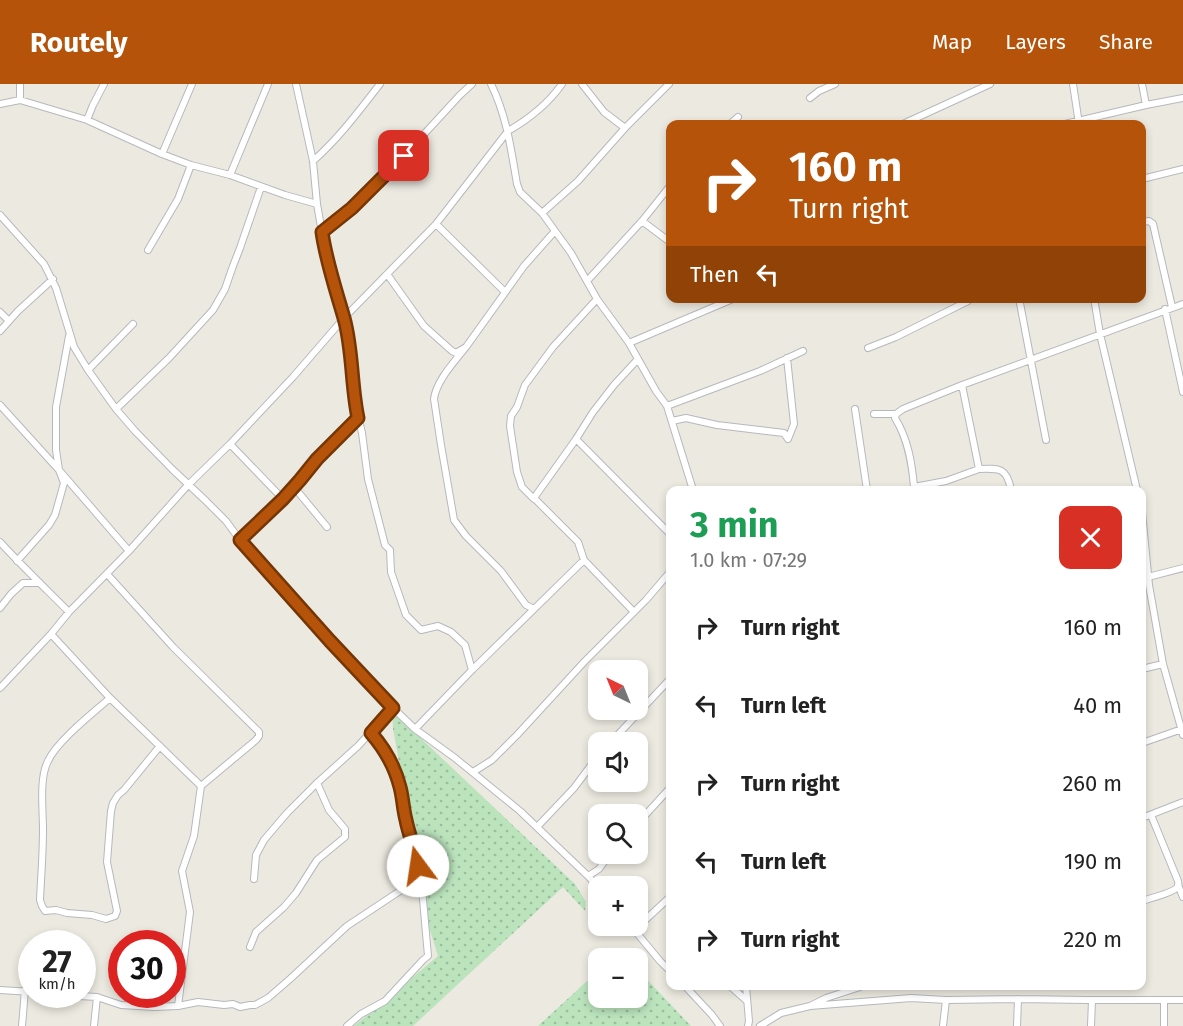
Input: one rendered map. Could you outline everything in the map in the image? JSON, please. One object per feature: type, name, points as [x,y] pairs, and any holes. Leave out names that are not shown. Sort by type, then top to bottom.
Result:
[{"type":"street","points":[[20,84],[20,100]]},
{"type":"street","points":[[87,120],[104,84]]},
{"type":"street","points":[[162,154],[192,84]]},
{"type":"street","points":[[230,175],[268,84]]},
{"type":"street","points":[[296,84],[313,161],[324,244],[344,318],[368,479],[385,545],[390,550],[391,572],[406,615],[421,630],[438,626],[451,632],[465,645],[472,670]]},
{"type":"street","points":[[313,161],[342,132],[381,84]]},
{"type":"street","points":[[322,232],[352,208],[472,84]]},
{"type":"street","points":[[491,84],[500,103],[508,131],[520,192],[542,213],[571,253],[597,299],[629,343],[656,391],[668,406],[692,486]]},
{"type":"street","points":[[0,688],[188,485],[293,377],[344,318],[436,224],[508,131],[520,124],[553,96],[562,84]]},
{"type":"street","points":[[582,84],[604,112],[626,128]]},
{"type":"street","points":[[542,213],[578,181],[669,84]]},
{"type":"street","points":[[810,98],[835,84]]},
{"type":"street","points":[[912,120],[990,84]]},
{"type":"street","points":[[1073,84],[1079,120]]},
{"type":"street","points":[[1142,84],[1146,105]]},
{"type":"street","points":[[1090,120],[1183,98]]},
{"type":"street","points":[[0,104],[20,100],[87,120],[191,165],[230,175],[317,204]]},
{"type":"street","points":[[735,120],[738,117]]},
{"type":"street","points":[[148,250],[178,199],[191,165]]},
{"type":"street","points":[[1146,178],[1183,169]]},
{"type":"street","points":[[116,409],[169,358],[213,310],[225,289],[261,187]]},
{"type":"street","points":[[587,281],[642,221],[666,191]]},
{"type":"street","points":[[0,215],[44,264],[53,279],[74,347],[116,409],[225,521],[330,641],[415,729],[512,804],[588,876],[599,870],[603,864]]},
{"type":"street","points":[[1146,221],[1149,220],[1153,224],[1183,392]]},
{"type":"street","points":[[642,221],[666,239]]},
{"type":"street","points":[[436,224],[505,292]]},
{"type":"street","points":[[534,609],[526,605],[501,572],[466,536],[454,520],[434,399],[439,384],[505,292],[555,231]]},
{"type":"street","points":[[387,274],[424,326],[456,353],[466,347]]},
{"type":"street","points":[[0,331],[53,279]]},
{"type":"street","points":[[597,299],[553,347],[525,385],[511,417],[510,426],[517,472],[522,487],[578,542],[584,560],[634,612]]},
{"type":"street","points":[[629,343],[723,303]]},
{"type":"street","points":[[868,348],[896,337],[964,303]]},
{"type":"street","points":[[1020,303],[1046,440]]},
{"type":"street","points":[[1095,303],[1136,486]]},
{"type":"street","points":[[874,414],[896,414],[962,385],[1183,304]]},
{"type":"street","points":[[0,312],[9,321]]},
{"type":"street","points":[[88,370],[133,324]]},
{"type":"street","points":[[17,561],[49,525],[55,515],[64,483],[56,450],[56,407],[70,333]]},
{"type":"street","points":[[65,357],[74,347]]},
{"type":"street","points":[[668,406],[760,371],[803,351]]},
{"type":"street","points":[[672,421],[687,418],[717,425],[784,433],[788,439],[794,424],[787,358]]},
{"type":"street","points":[[538,503],[534,498],[593,412],[638,359]]},
{"type":"street","points":[[962,385],[979,469]]},
{"type":"street","points":[[0,405],[129,551]]},
{"type":"street","points":[[855,409],[866,486]]},
{"type":"street","points":[[896,414],[895,418],[900,426],[912,463],[914,486]]},
{"type":"street","points":[[240,540],[283,499],[317,459],[358,418]]},
{"type":"street","points":[[576,439],[666,530]]},
{"type":"street","points":[[230,444],[283,499]]},
{"type":"street","points":[[920,486],[940,483],[979,469],[1004,472],[1008,475],[1010,486]]},
{"type":"street","points":[[294,487],[327,527]]},
{"type":"street","points":[[0,542],[69,612]]},
{"type":"street","points":[[1146,555],[1163,664],[1183,732],[1146,742]]},
{"type":"street","points":[[415,729],[584,560]]},
{"type":"street","points":[[1148,577],[1183,568]]},
{"type":"street","points":[[107,574],[173,647],[259,732],[256,740],[201,786],[194,836],[182,871],[190,912],[186,943]]},
{"type":"street","points":[[473,772],[500,752],[666,576]]},
{"type":"street","points":[[0,608],[23,583],[40,583]]},
{"type":"street","points":[[51,634],[110,698],[201,786]]},
{"type":"street","points":[[1146,668],[1163,664]]},
{"type":"street","points":[[620,732],[666,683]]},
{"type":"street","points":[[110,698],[65,738],[49,758],[45,767],[40,900],[45,910],[92,915],[106,919],[115,916],[117,911],[106,862],[113,803],[160,746]]},
{"type":"street","points":[[254,879],[256,855],[287,813],[371,733],[393,708]]},
{"type":"street","points":[[347,1026],[361,1014],[386,1001],[429,956],[421,877],[416,851],[406,821],[401,788],[381,744],[371,733]]},
{"type":"street","points":[[537,827],[574,788],[588,769]]},
{"type":"street","points":[[250,947],[256,932],[297,892],[317,860],[345,837],[345,829],[329,810],[317,783]]},
{"type":"street","points":[[648,813],[666,792]]},
{"type":"street","points":[[1146,816],[1183,802]]},
{"type":"street","points":[[1151,814],[1183,897]]},
{"type":"street","points":[[186,1004],[198,1002],[255,1005],[268,998],[346,927],[421,877]]},
{"type":"street","points":[[1146,900],[1170,892],[1178,885]]},
{"type":"street","points":[[648,917],[666,901]]},
{"type":"street","points":[[641,936],[666,966]]},
{"type":"street","points":[[0,990],[18,991]]},
{"type":"street","points":[[689,990],[720,1026]]},
{"type":"street","points":[[734,990],[748,1002]]},
{"type":"street","points":[[746,990],[748,1026]]},
{"type":"street","points":[[810,1006],[851,990]]},
{"type":"street","points":[[94,1026],[97,997],[108,1001]]},
{"type":"street","points":[[760,1026],[781,1013],[810,1006],[911,998],[1183,1000]]},
{"type":"street","points":[[1017,1026],[1018,999]]},
{"type":"street","points":[[943,1026],[946,1000]]},
{"type":"street","points":[[1091,1026],[1092,1000]]},
{"type":"street","points":[[1164,1000],[1164,1026]]},
{"type":"street","points":[[22,1026],[25,1008]]},
{"type":"green space","points":[[392,711],[575,884],[586,902],[585,911],[563,887],[413,1026],[354,1026],[438,956],[428,924],[417,842],[403,800]]},
{"type":"green space","points":[[588,980],[588,1008],[648,1008],[648,981],[691,1026],[538,1026]]},
{"type":"route","points":[[404,156],[352,208],[322,232],[344,318],[358,418],[317,459],[283,499],[240,540],[393,708],[371,733],[381,744],[401,788],[406,821],[416,851],[418,866]]}]
